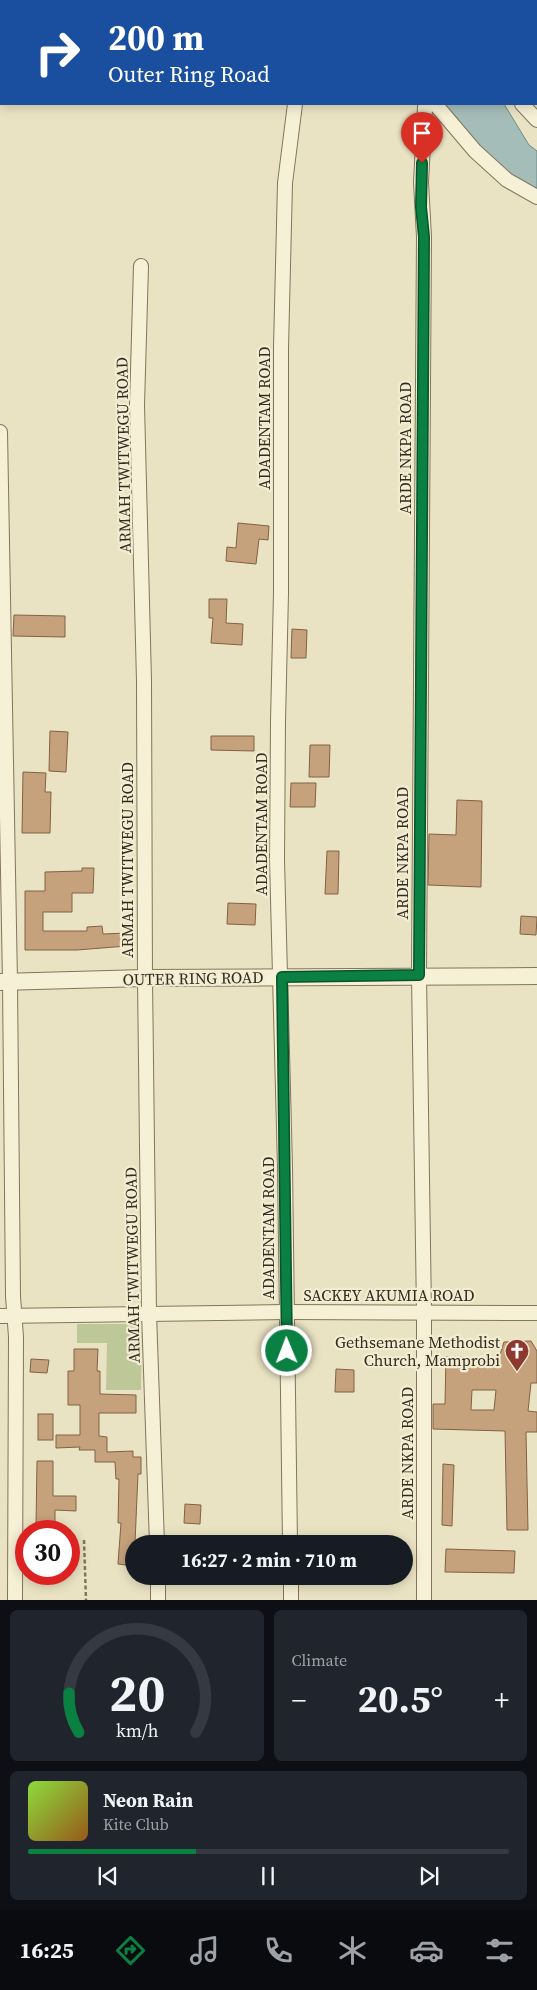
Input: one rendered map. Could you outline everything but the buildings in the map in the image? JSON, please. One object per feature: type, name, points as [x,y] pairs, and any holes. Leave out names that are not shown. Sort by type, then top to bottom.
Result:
[{"type":"street","name":"ADADENTAM ROAD","points":[[290,1535],[282,977],[277,860],[281,593],[281,348],[285,183],[295,105]]},
{"type":"street","name":"ARDE NKPA ROAD","points":[[424,1600],[424,1313],[419,975],[424,237],[421,190],[425,107],[429,105]]},
{"type":"street","name":"ARDE NKPA ROAD","points":[[436,105],[475,151],[507,180],[537,197]]},
{"type":"street","points":[[523,105],[537,120]]},
{"type":"street","name":"ARMAH TWITWEGU ROAD","points":[[141,266],[137,405],[144,680],[149,1313],[157,1535]]},
{"type":"street","points":[[0,432],[5,982],[13,1296],[16,1316],[15,1600]]},
{"type":"street","name":"OUTER RING ROAD","points":[[5,982],[145,978],[419,975],[537,976]]},
{"type":"street","name":"SACKEY AKUMIA ROAD","points":[[0,1316],[286,1312],[537,1313]]},
{"type":"street","points":[[158,1585],[158,1600]]},
{"type":"street","points":[[291,1585],[291,1600]]},
{"type":"path","points":[[84,1540],[86,1600]]},
{"type":"green space","points":[[77,1324],[142,1324],[141,1390],[106,1390],[107,1343],[77,1343]]},
{"type":"water","points":[[442,105],[505,105],[529,145],[537,151],[537,193],[482,154]]},
{"type":"place","name":"Gethsemane Methodist Church, Mamprobi","points":[[517,1372]]},
{"type":"route","points":[[287,1351],[282,977],[419,975],[424,237],[421,207],[422,163]]}]
